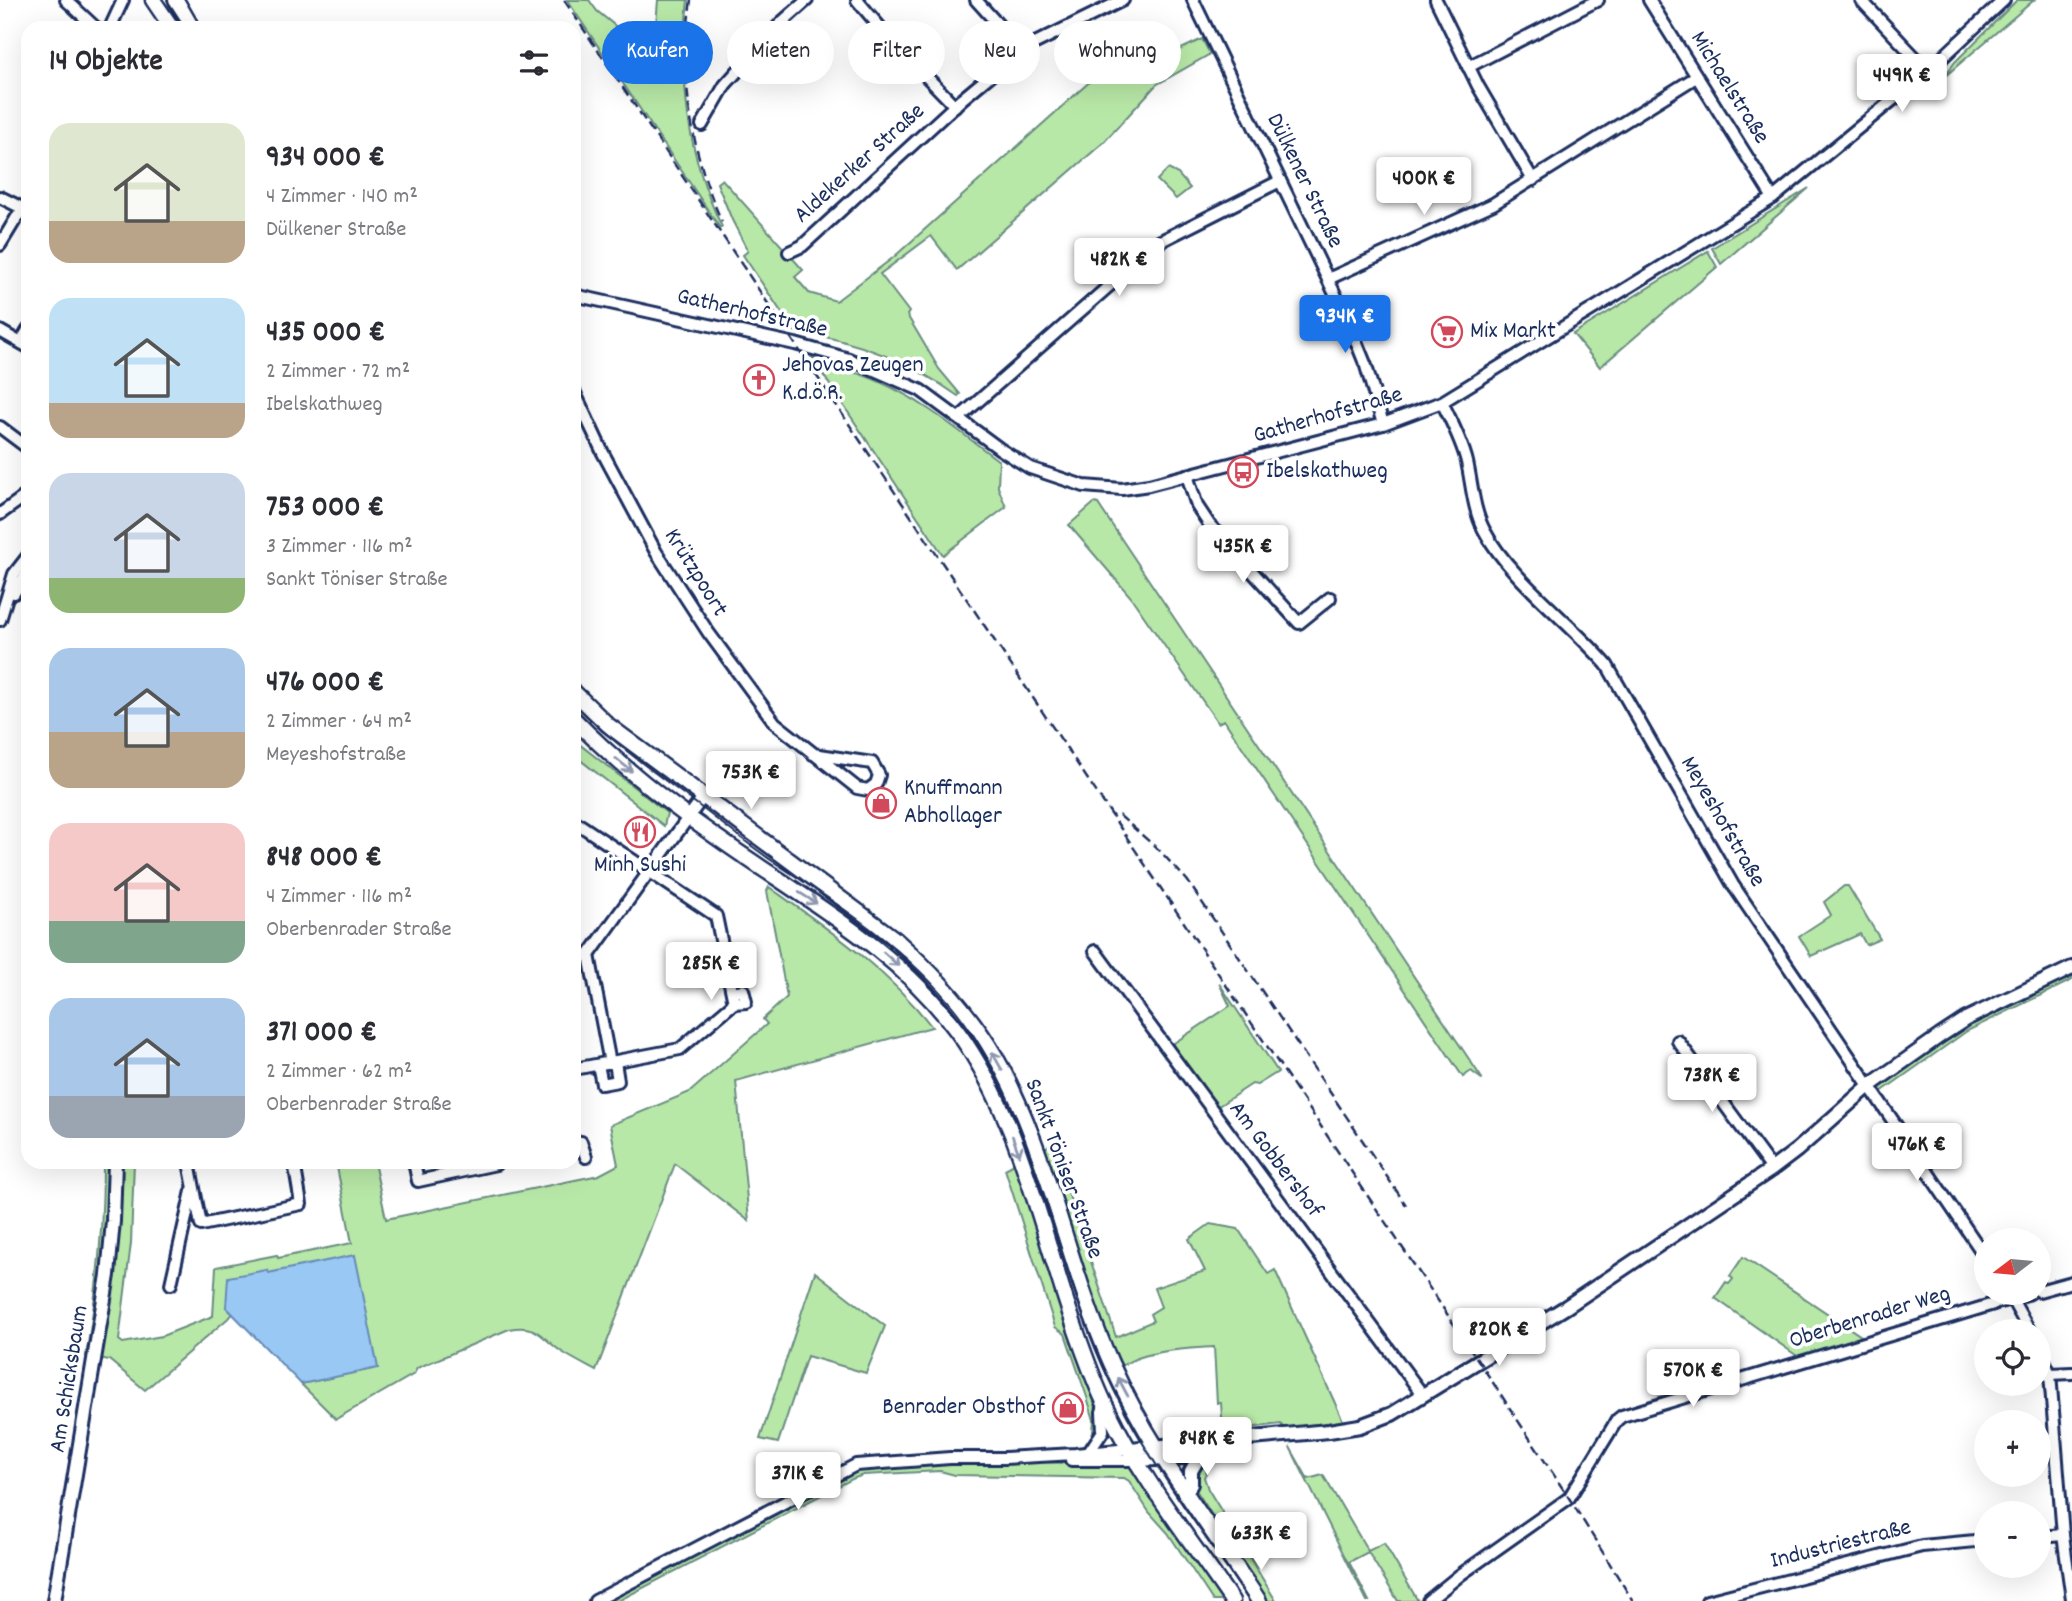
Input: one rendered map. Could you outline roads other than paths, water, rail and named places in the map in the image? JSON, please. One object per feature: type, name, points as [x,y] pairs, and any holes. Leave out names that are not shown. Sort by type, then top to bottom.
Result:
[{"type":"main road","points":[[153,0],[167,21]]},
{"type":"main road","points":[[176,0],[188,21]]},
{"type":"main road","name":"Sankt Töniser Straße","points":[[581,699],[608,725],[895,939],[945,988],[980,1033],[1006,1076],[1026,1122],[1103,1345],[1159,1453],[1259,1601]]},
{"type":"main road","name":"Sankt Töniser Straße","points":[[581,726],[607,752],[688,816],[882,951],[925,993],[958,1032],[993,1091],[1008,1125],[1078,1337],[1105,1402],[1133,1454],[1232,1601]]},
{"type":"street","points":[[66,0],[88,21]]},
{"type":"street","points":[[113,21],[123,0]]},
{"type":"street","points":[[702,125],[724,85],[781,23],[807,0]]},
{"type":"street","points":[[857,0],[889,38],[955,106]]},
{"type":"street","points":[[976,0],[995,21]]},
{"type":"street","name":"Aldekerker Straße","points":[[1040,41],[1123,0]]},
{"type":"street","name":"Dülkener Straße","points":[[1193,0],[1347,318],[1366,366],[1383,424]]},
{"type":"street","points":[[1436,0],[1468,67],[1533,180]]},
{"type":"street","points":[[1468,67],[1598,0]]},
{"type":"street","name":"Michaelstraße","points":[[1649,0],[1773,198]]},
{"type":"street","points":[[1861,0],[1928,71]]},
{"type":"street","name":"Gatherhofstraße","points":[[581,297],[795,344],[849,359],[920,390],[1030,468],[1084,486],[1122,489],[1149,485],[1383,424],[1442,402],[1773,198],[1928,71],[2004,0]]},
{"type":"street","points":[[1328,279],[1493,204],[1696,77]]},
{"type":"street","name":"Aldekerker Straße","points":[[789,252],[802,246],[981,84]]},
{"type":"street","points":[[959,418],[1159,242],[1280,181]]},
{"type":"street","points":[[0,197],[21,206]]},
{"type":"street","points":[[0,245],[21,215]]},
{"type":"street","points":[[0,331],[21,343]]},
{"type":"street","name":"Meyeshofstraße","points":[[1442,402],[1466,459],[1477,513],[1491,542],[1512,569],[1607,665],[1732,885],[1974,1240]]},
{"type":"street","name":"Krützpoort","points":[[581,406],[656,552],[708,632],[775,723],[813,754],[856,788],[869,790],[876,784],[879,775],[872,763],[813,754]]},
{"type":"street","points":[[0,427],[21,442]]},
{"type":"street","points":[[1187,475],[1196,506],[1209,524],[1299,623],[1330,598]]},
{"type":"street","points":[[0,513],[21,499]]},
{"type":"street","points":[[2,616],[14,574],[21,565]]},
{"type":"street","points":[[2,616],[10,606],[21,581]]},
{"type":"street","points":[[581,956],[589,955],[703,797]]},
{"type":"street","points":[[581,826],[716,916],[733,998],[680,1048],[581,1068]]},
{"type":"street","name":"Am Gobbershof","points":[[1095,951],[1422,1394]]},
{"type":"street","points":[[589,955],[608,1063]]},
{"type":"street","points":[[1159,1453],[1360,1426],[1392,1413],[1566,1307],[1772,1169],[1869,1086],[1966,1019],[2072,968]]},
{"type":"street","points":[[1678,1041],[1772,1169]]},
{"type":"street","points":[[581,1142],[586,1157]]},
{"type":"street","name":"Am Schicksbaum","points":[[54,1601],[108,1275],[115,1169]]},
{"type":"street","points":[[191,1169],[201,1225]]},
{"type":"street","points":[[183,1230],[301,1204],[295,1169]]},
{"type":"street","points":[[415,1169],[418,1181],[473,1169]]},
{"type":"street","points":[[171,1284],[194,1185]]},
{"type":"street","points":[[2051,1288],[2072,1282]]},
{"type":"street","name":"Oberbenrader Weg","points":[[1428,1601],[1460,1575],[1569,1498],[1622,1416],[1989,1306]]},
{"type":"street","points":[[2051,1374],[2072,1373]]},
{"type":"street","points":[[2051,1386],[2063,1535],[2072,1599]]},
{"type":"street","points":[[1089,1452],[1103,1431],[1102,1412],[1105,1402]]},
{"type":"street","points":[[1005,1458],[1031,1461],[1202,1452],[1254,1439]]},
{"type":"street","points":[[600,1600],[856,1465],[1089,1452],[1133,1454]]},
{"type":"street","points":[[1185,1492],[1191,1484],[1191,1471],[1202,1452]]},
{"type":"street","points":[[2051,1536],[2063,1535]]},
{"type":"street","name":"Industriestraße","points":[[1707,1601],[1922,1546],[1974,1541]]},
{"type":"water","points":[[355,1255],[378,1368],[301,1384],[226,1307],[228,1277],[267,1270],[268,1273]]},
{"type":"tram line","points":[[167,0],[180,21]]},
{"type":"tram line","points":[[581,710],[645,765],[763,854],[895,948],[957,1012],[983,1051],[1023,1134],[1082,1311],[1113,1388],[1167,1482],[1249,1601]]},
{"type":"railway","points":[[564,0],[578,21]]},
{"type":"railway","points":[[691,0],[686,57],[690,113],[702,168],[722,222]]},
{"type":"railway","points":[[581,25],[1482,1366],[1633,1601]]},
{"type":"railway","points":[[1119,815],[1159,850],[1187,880],[1406,1205]]},
{"type":"place","name":"Mix Markt","points":[[1447,332]]},
{"type":"place","name":"Jehovas Zeugen K.d.ö.R.","points":[[759,380]]},
{"type":"place","name":"Ibelskathweg","points":[[1243,472]]},
{"type":"place","name":"Knuffmann Abhollager","points":[[881,803]]},
{"type":"place","name":"Minh Sushi","points":[[640,832]]},
{"type":"place","name":"Benrader Obsthof","points":[[1068,1408]]}]
